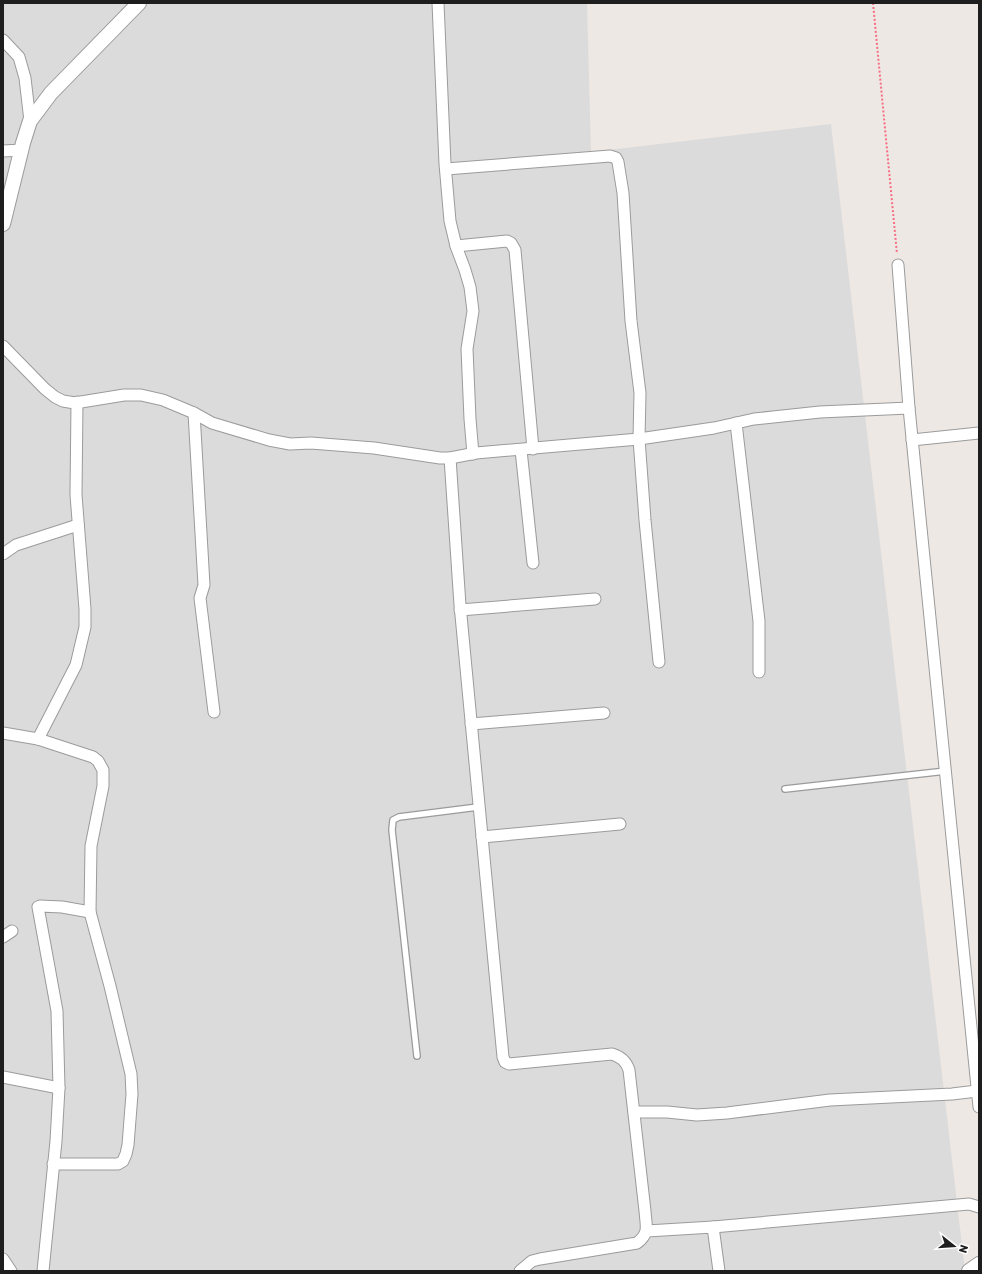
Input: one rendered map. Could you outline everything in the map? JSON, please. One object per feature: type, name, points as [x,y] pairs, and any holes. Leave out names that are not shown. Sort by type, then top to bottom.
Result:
[{"type":"street","points":[[30,121],[51,93],[139,3]]},
{"type":"street","points":[[438,3],[450,221],[456,246],[466,270],[473,311],[467,349],[473,454]]},
{"type":"street","points":[[3,40],[19,58],[26,78],[30,121],[3,224]]},
{"type":"street","points":[[3,151],[22,150]]},
{"type":"street","points":[[446,169],[610,156],[616,158],[618,162],[623,194],[631,321],[640,393],[639,439],[645,520],[659,662]]},
{"type":"street","points":[[456,246],[507,241],[511,243],[515,250],[533,449]]},
{"type":"street","points":[[898,265],[912,440],[979,1107]]},
{"type":"street","points":[[3,346],[55,397],[63,401],[77,402],[124,395],[141,396],[163,400],[194,413],[212,423],[269,440],[290,444],[374,448],[440,458],[639,439],[714,428],[754,419],[820,412],[909,408]]},
{"type":"street","points":[[38,739],[76,665],[84,628],[85,609],[76,495],[77,402]]},
{"type":"street","points":[[194,413],[204,585],[200,598],[214,712]]},
{"type":"street","points":[[736,423],[759,621],[759,672]]},
{"type":"street","points":[[912,440],[979,433]]},
{"type":"street","points":[[520,450],[533,563]]},
{"type":"street","points":[[450,458],[460,610],[503,1057],[505,1062],[509,1064],[612,1054],[618,1056],[627,1063],[647,1231],[643,1238],[637,1243],[540,1259],[532,1261],[520,1271]]},
{"type":"street","points":[[3,554],[16,545],[78,525]]},
{"type":"street","points":[[460,610],[596,599]]},
{"type":"street","points":[[471,724],[604,713]]},
{"type":"street","points":[[3,733],[38,739],[94,757],[98,761],[102,770],[103,786],[91,846],[90,912],[110,986],[131,1074],[132,1094],[128,1145],[123,1161],[118,1164],[53,1164]]},
{"type":"street","points":[[482,837],[620,824]]},
{"type":"street","points":[[43,1271],[56,1141],[58,1088],[57,1012],[38,907],[62,907],[90,912]]},
{"type":"street","points":[[3,1077],[58,1088]]},
{"type":"street","points":[[634,1112],[697,1114],[720,1113],[791,1106],[830,1100],[952,1094],[977,1091]]},
{"type":"street","points":[[647,1231],[713,1227],[969,1204],[979,1207]]},
{"type":"street","points":[[713,1227],[719,1271]]},
{"type":"street","points":[[3,1259],[11,1271]]},
{"type":"street","points":[[969,1271],[979,1264]]},
{"type":"lane","points":[[785,789],[946,771]]},
{"type":"lane","points":[[417,1056],[392,820],[399,817],[478,807]]},
{"type":"path","points":[[873,3],[898,265]]},
{"type":"shaded area","points":[[3,3],[587,3],[591,152],[831,124],[965,1271],[3,1271]]}]
